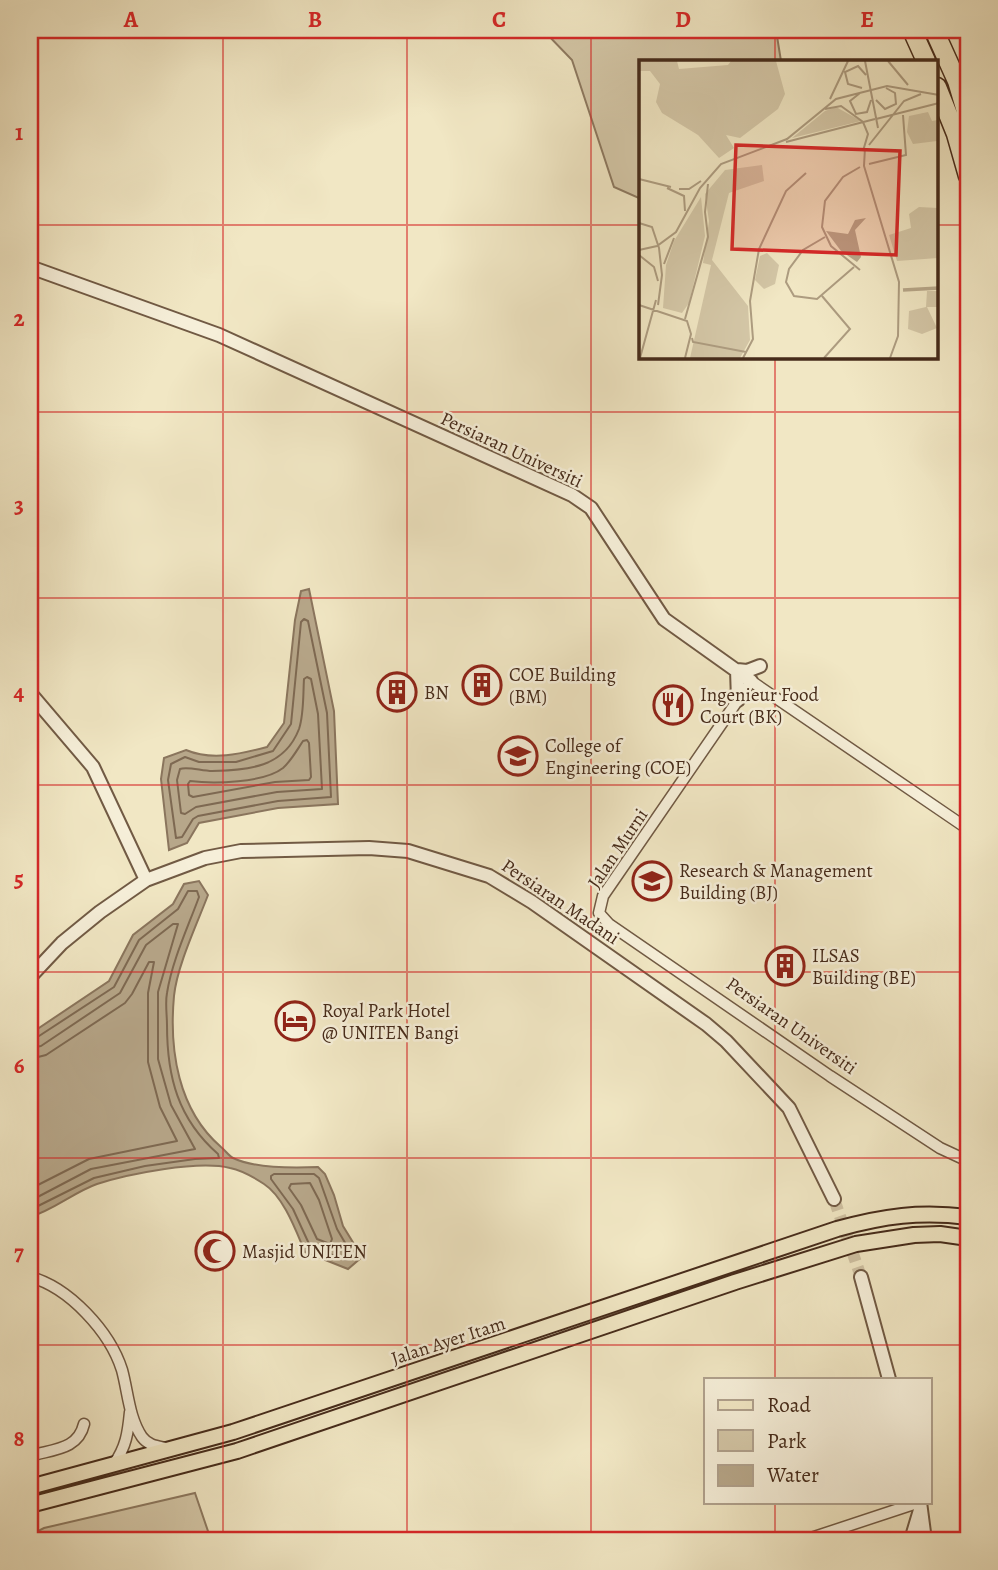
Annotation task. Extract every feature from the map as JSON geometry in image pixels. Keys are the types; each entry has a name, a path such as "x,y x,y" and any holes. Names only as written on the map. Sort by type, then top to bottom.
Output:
{"highway":[{"path":"912,30 926,60"},
{"path":"934,30 957,81 968,118"},
{"path":"939,92 956,134 968,176"}],"main road":[{"name":"Jalan Ayer Itam","path":"30,1487 233,1432 837,1229 875,1219 916,1213 968,1217"},
{"name":"Jalan Ayer Itam","path":"30,1505 237,1451 734,1282 856,1244 914,1235 968,1237"}],"street":[{"name":"Persiaran Universiti","path":"34,271 219,335 572,495 591,508 664,619 968,829"},
{"path":"738,700 737,670 747,671 760,667"},
{"name":"Jalan Murni","path":"599,913 603,896 751,681"},
{"path":"30,693 93,767 146,880"},
{"name":"Persiaran Madani","path":"30,977 70,936 146,880 205,858 241,851 349,848 408,850 489,876 532,902 706,1024 726,1041 789,1108 834,1199"},
{"name":"Persiaran Universiti","path":"599,913 609,924 813,1064 940,1149 968,1161"},
{"path":"861,1277 889,1378"},
{"path":"30,1278 63,1293 95,1321 119,1363 130,1409 142,1437 151,1445 166,1448"},
{"path":"114,1464 123,1452 128,1437 130,1409"},
{"path":"30,1456 75,1443 84,1424"},
{"path":"805,1540 920,1504"},
{"path":"911,1540 920,1504"},
{"path":"920,1504 925,1540"}],"green space":[{"path":"543,30 776,30 781,60 639,60 639,198 614,187 572,60"},
{"path":"195,1493 211,1540 30,1540 30,1535 44,1528"}],"water":[{"path":"309,589 334,711 338,804 278,808 199,823 187,843 169,850 161,779 164,758 186,750 216,756 267,747 284,723 295,620 301,591"},
{"path":"199,881 208,895 183,959 174,996 175,1058 186,1097 206,1132 233,1158 263,1166 318,1167 325,1174 343,1226 362,1257 348,1269 305,1252 278,1197 264,1184 230,1168 182,1167 126,1176 89,1187 30,1217 30,1034 109,981 133,935 173,904 184,884"}],"tunnel":[{"path":"834,1199 861,1277"}],"place":[{"name":"COE Building (BM)","path":"482,685"},
{"name":"BN","path":"397,692"},
{"name":"Ingenieur Food Court (BK)","path":"673,705"},
{"name":"College of Engineering (COE)","path":"518,756"},
{"name":"Research & Management Building (BJ)","path":"652,881"},
{"name":"ILSAS Building (BE)","path":"785,966"},
{"name":"Royal Park Hotel @ UNITEN Bangi","path":"295,1021"},
{"name":"Masjid UNITEN","path":"215,1251"}]}
